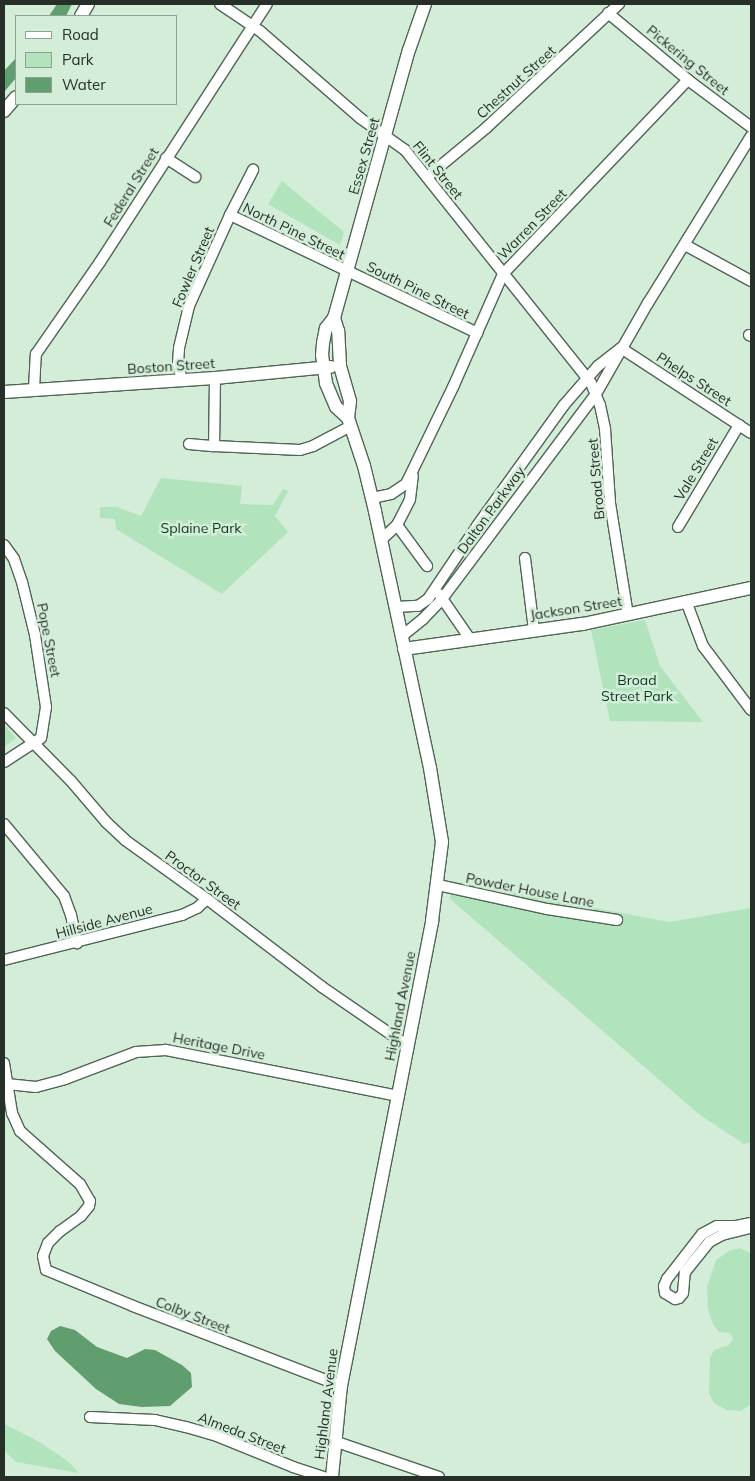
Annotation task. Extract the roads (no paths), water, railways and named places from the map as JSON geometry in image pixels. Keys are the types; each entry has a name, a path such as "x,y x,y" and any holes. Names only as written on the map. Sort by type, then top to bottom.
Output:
{"main road":[{"path":"82,15 88,4"},
{"name":"Essex Street","path":"349,422 336,406 326,383 323,368 323,343 326,328 334,318 409,50 425,4"},
{"path":"4,111 15,98"},
{"name":"Essex Street","path":"334,318 338,331 340,365 350,401 349,422 372,498 381,540"},
{"name":"Boston Street","path":"4,392 182,381 340,365"},
{"name":"Highland Avenue","path":"332,1477 340,1386 408,1046 438,885 442,842 440,822 381,540"},
{"name":"Jackson Street","path":"403,642 470,639 534,630 628,615 751,588"}],"street":[{"name":"Flint Street","path":"220,4 252,26 360,118 405,150 586,378 596,394"},
{"name":"Federal Street","path":"34,389 36,354 100,262 267,4"},
{"name":"Chestnut Street","path":"427,177 505,111 618,4"},
{"name":"Pickering Street","path":"608,13 688,80 751,127"},
{"name":"Warren Street","path":"372,498 397,491 406,484 503,274 688,80"},
{"path":"596,394 612,368 621,348 750,142"},
{"path":"166,158 195,176"},
{"name":"Fowler Street","path":"182,381 178,363 179,348 190,306 230,215 253,170"},
{"name":"North Pine Street","path":"230,215 347,271"},
{"path":"685,245 751,281"},
{"name":"South Pine Street","path":"347,271 477,333"},
{"path":"586,378 621,348"},
{"name":"Phelps Street","path":"621,348 751,433"},
{"path":"214,446 215,378"},
{"name":"Dalton Parkway","path":"396,607 422,604 436,589 477,526 586,378"},
{"name":"Dalton Parkway","path":"403,642 442,599 596,394"},
{"name":"Broad Street","path":"596,394 605,430 610,504 628,615"},
{"path":"189,444 300,450 314,446 349,422"},
{"name":"Vale Street","path":"678,527 739,425"},
{"name":"Warren Street","path":"381,540 397,526 410,499 414,470"},
{"path":"397,526 427,566"},
{"name":"Pope Street","path":"4,545 14,559 22,582 44,686 44,720 41,738 34,742"},
{"path":"525,558 534,630"},
{"path":"436,589 470,639"},
{"path":"686,601 703,646 751,710"},
{"name":"Proctor Street","path":"4,713 34,742 125,840 207,899 322,987 408,1046"},
{"path":"4,762 34,742"},
{"path":"4,824 64,896 71,915 77,943"},
{"name":"Powder House Lane","path":"438,885 548,909 617,920"},
{"name":"Hillside Avenue","path":"4,960 182,915 197,908 207,899"},
{"name":"Heritage Drive","path":"7,1084 36,1087 65,1079 136,1052 166,1050 398,1096"},
{"path":"4,1062 7,1084"},
{"name":"Colby Street","path":"7,1084 12,1113 20,1131 80,1184 90,1201 85,1212 48,1243 42,1261 46,1270 52,1274 340,1386"},
{"path":"751,1223 736,1226 717,1226 702,1234 667,1279 664,1286 665,1293 670,1298 679,1298 683,1293 685,1272 709,1242 722,1234 751,1228"},
{"name":"Almeda Street","path":"90,1417 156,1420 186,1427 217,1436 293,1468 324,1477"},
{"path":"334,1441 426,1475 439,1477"}],"water":[{"path":"57,4 72,4 66,15 50,15"},
{"path":"15,59 15,79 4,92 4,71"},
{"path":"60,1326 75,1330 97,1347 127,1358 145,1349 155,1350 182,1365 191,1373 192,1387 170,1406 142,1407 119,1404 96,1389 55,1351 47,1339 51,1331"}],"park label":[{"name":"Splaine Park","path":"201,528"},
{"name":"Broad Street Park","path":"637,688"}]}
